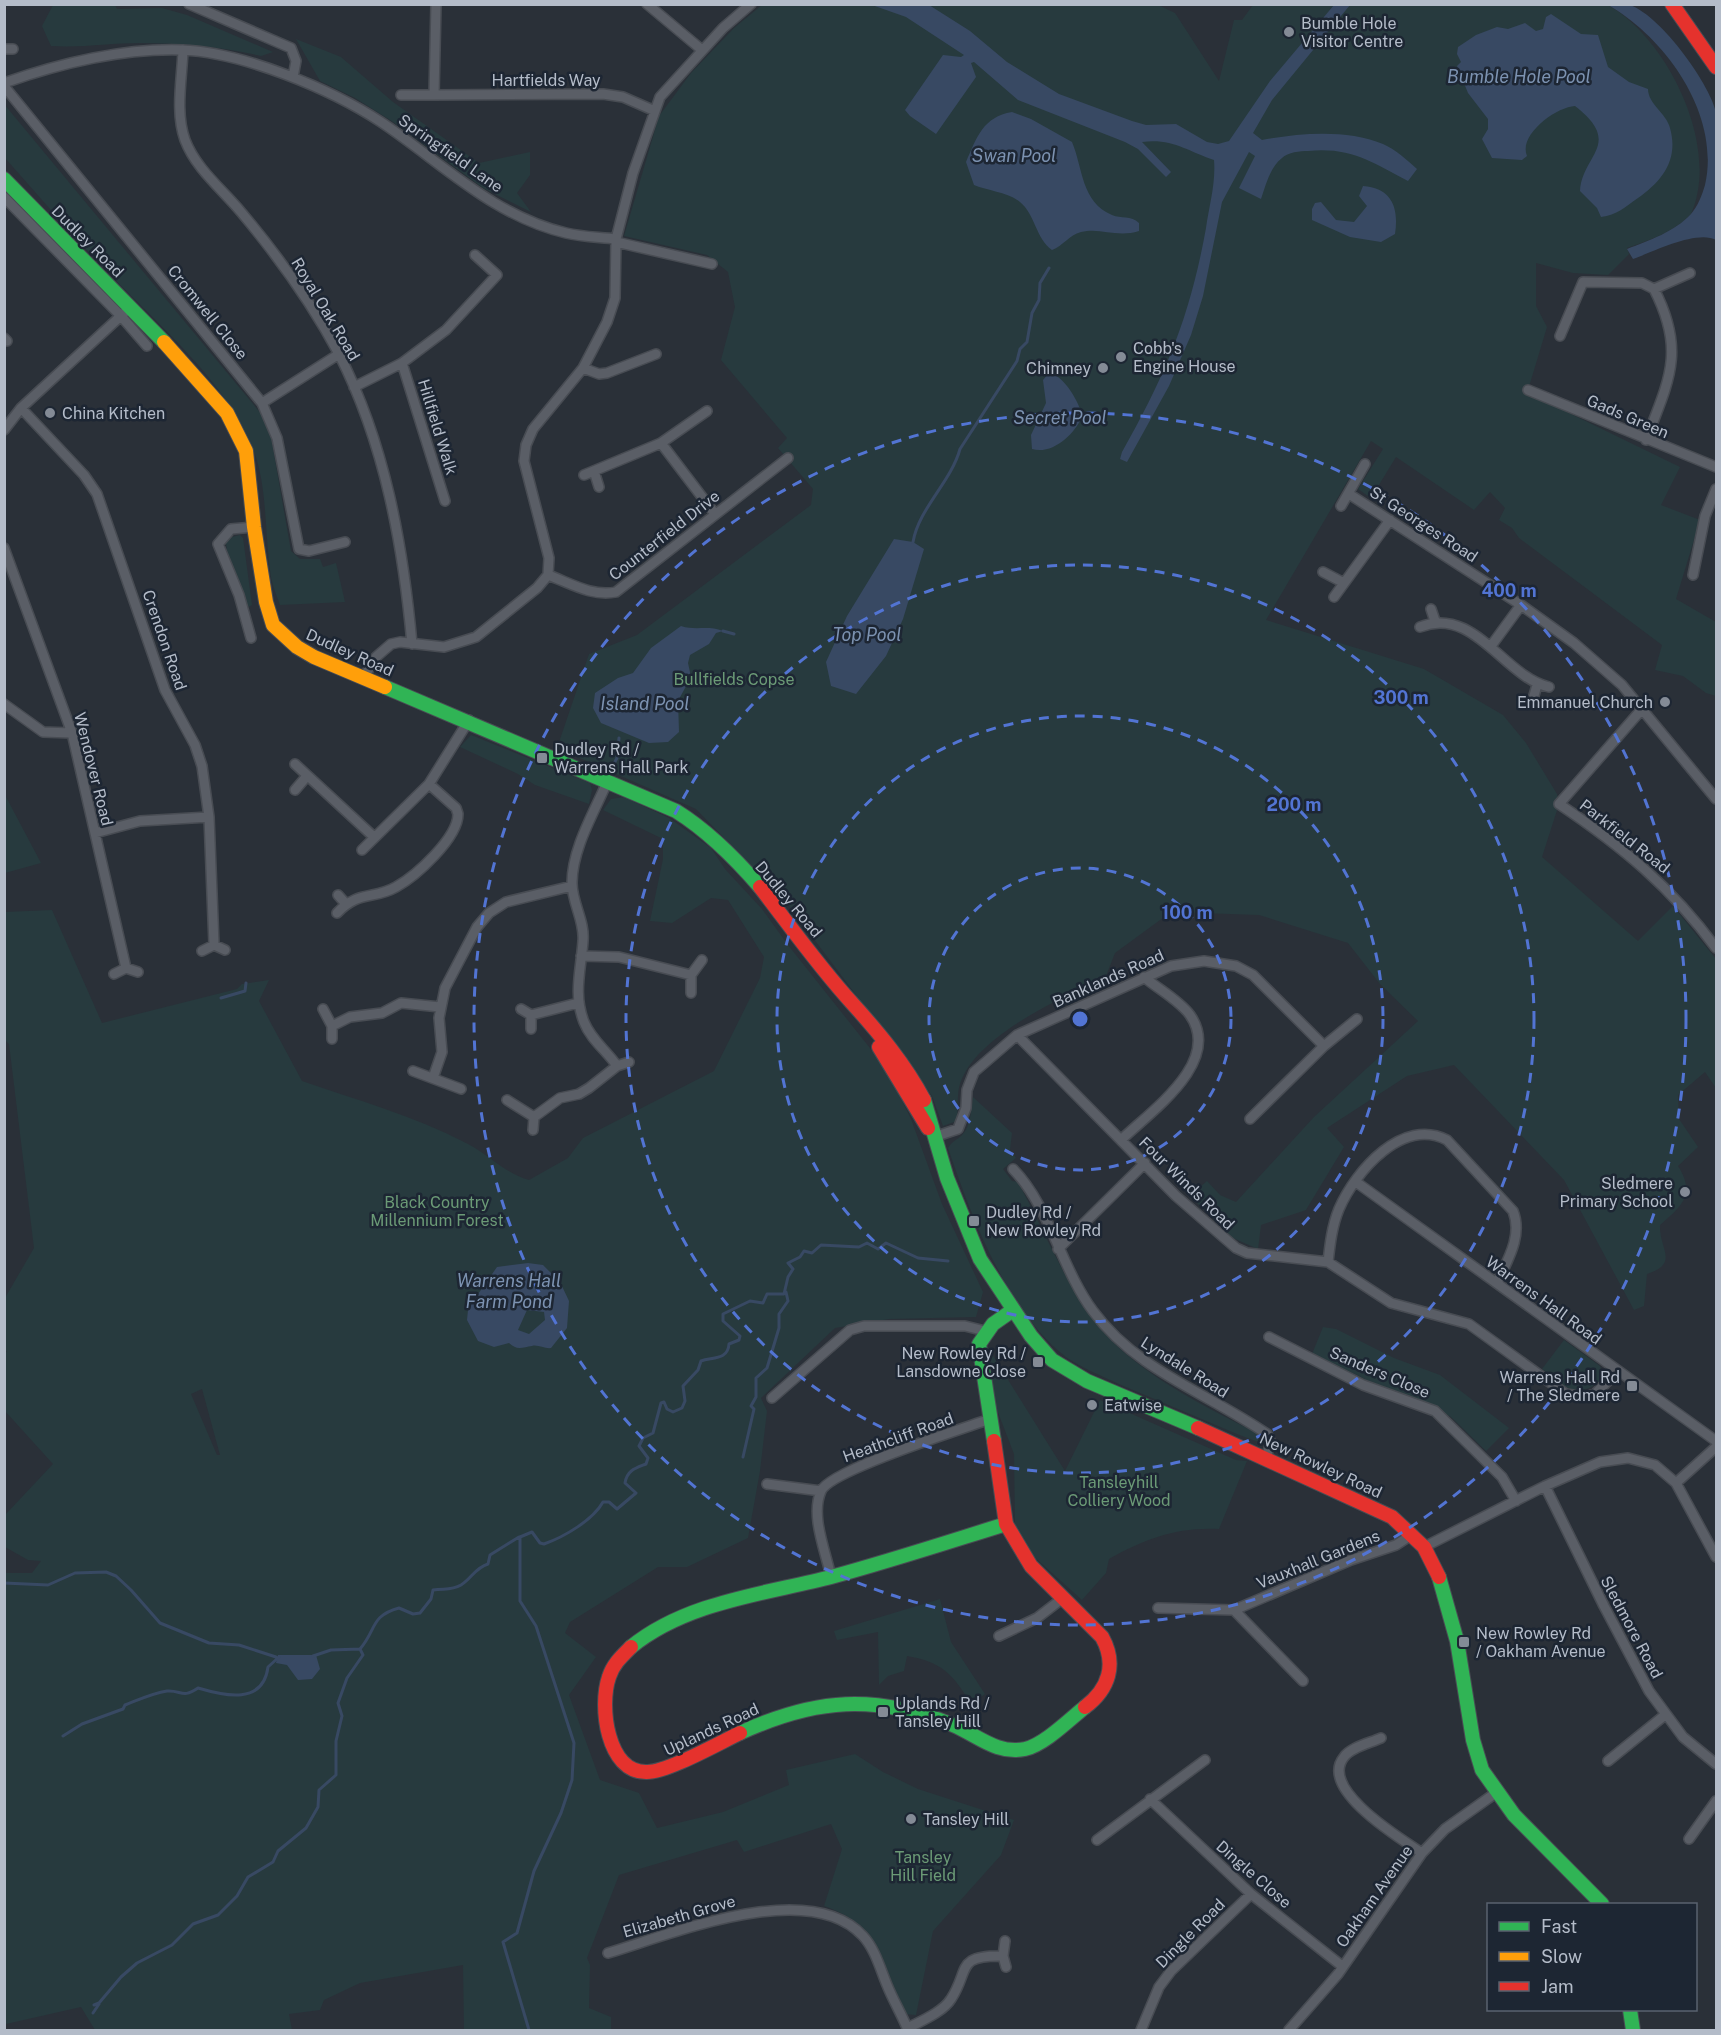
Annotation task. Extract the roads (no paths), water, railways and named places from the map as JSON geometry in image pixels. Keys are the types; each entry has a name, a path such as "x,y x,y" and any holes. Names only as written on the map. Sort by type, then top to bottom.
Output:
{"main road":[{"path":"1672,4 1716,67"},
{"name":"Dudley Road","path":"4,179 126,312 206,386 237,430 249,468 254,527 273,625 297,648 608,780 676,811 704,830 758,885 852,1003 934,1137"},
{"name":"New Rowley Road","path":"934,1137 967,1231 980,1259 1013,1310 1052,1360 1072,1373 1266,1457 1392,1517 1413,1534 1424,1547 1442,1582 1477,1754 1487,1780 1514,1815 1600,1903"},
{"path":"985,1331 996,1320 1013,1310"},
{"name":"Uplands Road","path":"985,1331 979,1344 979,1354 1006,1524 1031,1566 1102,1636 1110,1652 1108,1679 1096,1699 1037,1744 1025,1749 999,1749 956,1726 913,1710 883,1704 854,1704 793,1711 656,1772 641,1774 621,1763 616,1755 607,1719 606,1691 611,1671 624,1653 658,1631 698,1612 831,1577 1006,1524"},
{"path":"1630,2011 1633,2031"}],"street":[{"path":"189,4 207,8 291,48 296,61 293,76"},
{"path":"434,95 435,4"},
{"path":"647,4 702,50"},
{"path":"364,677 370,664 382,650 400,642 444,647 476,637 537,588 548,575 549,558 527,480 524,454 533,429 583,368 608,322 615,298 616,240 633,173 655,111 669,86 702,50 751,4"},
{"name":"Springfield Lane","path":"4,84 84,60 113,54 183,50 237,61 293,76 380,121 451,175 502,207 567,234 616,240 712,264"},
{"name":"Royal Oak Road","path":"183,50 179,107 185,140 200,167 240,211 292,278 339,354 354,387 376,448 395,516 407,587 412,644"},
{"name":"Cromwell Close","path":"4,84 262,403 277,438 299,549 309,551 345,542"},
{"name":"Hartfields Way","path":"401,94 603,94 623,97 655,111"},
{"path":"4,197 126,312 147,346"},
{"name":"Hillfield Walk","path":"354,387 402,363 446,330 497,274 475,255"},
{"path":"1654,288 1690,273"},
{"path":"1560,336 1583,282 1642,283 1654,288 1666,314 1672,356 1667,392 1646,440"},
{"path":"4,430 21,408 126,312"},
{"path":"262,403 339,354"},
{"path":"583,368 599,374 607,373 656,354"},
{"name":"Hillfield Walk","path":"402,363 445,501"},
{"name":"Gads Green","path":"1528,390 1716,467"},
{"name":"Crendon Road","path":"21,408 84,475 97,494 165,690 195,746 202,766 209,818 214,945"},
{"path":"584,475 661,443 707,411"},
{"path":"661,443 715,514"},
{"name":"Counterfield Drive","path":"548,575 593,592 605,594 616,592 788,458"},
{"path":"1341,506 1365,464"},
{"path":"594,471 599,487"},
{"path":"1693,575 1705,516 1716,489"},
{"name":"St Georges Road","path":"1349,494 1521,605 1574,643 1622,685 1712,785 1716,799"},
{"path":"1334,597 1390,520"},
{"path":"251,638 239,595 218,544 231,529 254,527"},
{"name":"Wendover Road","path":"4,548 72,733 126,968"},
{"path":"1323,572 1344,583"},
{"path":"1491,646 1521,605"},
{"path":"1431,609 1435,621"},
{"path":"1420,627 1435,621 1446,622 1491,646 1538,685 1549,687"},
{"path":"1533,699 1538,685"},
{"path":"4,704 44,732 72,733"},
{"name":"Parkfield Road","path":"1642,709 1559,804 1596,829 1658,878 1694,917 1716,948"},
{"path":"362,850 429,784 469,720"},
{"path":"295,764 374,837"},
{"path":"295,790 307,776"},
{"path":"608,780 581,844 572,873 572,886 583,936 577,978 578,1004 590,1034 616,1066"},
{"path":"337,914 346,904 362,896 397,887 432,858 448,840 458,814 456,808 429,784"},
{"path":"95,833 140,821 209,818"},
{"path":"434,1078 442,1052 440,1007 455,965 477,927 489,913 521,896 572,886"},
{"path":"338,895 346,904"},
{"path":"202,951 214,945 225,950"},
{"path":"580,956 618,957 691,975"},
{"path":"691,993 691,975 702,960"},
{"name":"Banklands Road","path":"934,1137 958,1130 966,1108 967,1090 974,1072 1017,1035 1144,977 1188,962 1204,961 1236,966 1253,975 1324,1046"},
{"path":"114,974 126,968 138,972"},
{"path":"1121,1140 1182,1081 1196,1061 1199,1048 1195,1022 1188,1012 1144,977"},
{"path":"332,1026 350,1017 382,1013 401,1003 440,1007"},
{"path":"521,1009 531,1015 578,1004"},
{"path":"323,1009 332,1026 332,1040"},
{"path":"531,1015 531,1029"},
{"path":"1250,1119 1324,1046 1357,1019"},
{"name":"Four Winds Road","path":"1017,1035 1144,1163 1225,1241 1236,1248 1247,1253 1328,1263 1392,1303 1469,1324 1566,1394 1586,1398 1595,1394 1617,1372"},
{"path":"533,1130 534,1117 560,1098 579,1094 616,1066 629,1062"},
{"path":"413,1071 461,1089"},
{"path":"507,1100 534,1117"},
{"path":"1328,1263 1335,1221 1356,1182 1375,1158 1410,1135 1433,1133 1447,1140 1513,1211 1518,1223 1516,1237 1497,1283"},
{"path":"1058,1249 1144,1163"},
{"name":"Lyndale Road","path":"1013,1169 1023,1179 1089,1304 1121,1343 1159,1371 1267,1434 1271,1443 1266,1457"},
{"name":"Warrens Hall Road","path":"1356,1182 1617,1372 1716,1441"},
{"path":"772,1398 849,1330 864,1326 954,1326 985,1331"},
{"name":"Sanders Close","path":"1269,1337 1363,1384 1435,1411 1502,1477 1516,1501"},
{"name":"Heathcliff Road","path":"821,1491 838,1475 990,1419"},
{"path":"1677,1483 1716,1447"},
{"path":"1424,1547 1545,1486 1600,1462 1618,1458 1655,1465 1677,1483 1716,1557"},
{"path":"767,1484 821,1491 819,1522 831,1577"},
{"name":"Sledmore Road","path":"1545,1486 1649,1691 1683,1737 1716,1764"},
{"name":"Vauxhall Gardens","path":"1158,1608 1234,1610 1351,1560 1396,1545 1413,1534"},
{"path":"999,1636 1037,1618 1063,1598"},
{"path":"1234,1610 1303,1681"},
{"path":"1608,1761 1665,1715"},
{"path":"1381,1738 1348,1752 1342,1758 1339,1772 1342,1782 1367,1814 1422,1853"},
{"path":"1097,1839 1205,1760"},
{"name":"Oakham Avenue","path":"1289,2031 1342,1966 1422,1853 1445,1829 1497,1792"},
{"name":"Dingle Close","path":"1150,1799 1251,1894 1342,1966"},
{"path":"1689,1839 1716,1801"},
{"name":"Dingle Road","path":"1141,2031 1159,1987 1171,1971 1251,1894"},
{"name":"Elizabeth Grove","path":"608,1953 753,1911 798,1911 831,1916 853,1927 871,1946 908,2030"},
{"path":"1005,1941 1003,1956 1006,1967"},
{"path":"908,2030 948,2003 967,1965 982,1957 1003,1956"}],"water":[{"path":"1627,4 1653,20 1681,50 1711,99 1716,112 1716,240 1698,238 1687,240 1633,259 1627,249 1669,231 1691,214 1700,200 1705,185 1708,159 1705,132 1697,106 1684,81 1650,37 1608,5"},
{"path":"872,5 929,5 970,31 1007,62 1059,94 1146,125 1176,124 1207,142 1218,144 1229,141 1270,81 1334,5 1350,5 1272,100 1253,133 1262,140 1323,134 1369,139 1392,149 1417,169 1408,181 1361,157 1337,151 1294,152 1285,156 1274,166 1261,199 1239,188 1255,156 1249,152 1222,202 1203,296 1191,335 1169,386 1127,462 1120,459 1122,452 1164,370 1192,290 1212,194 1214,160 1171,144 1142,142 1171,172 1166,177 1138,149 1125,142 1018,100 974,62 971,63 976,77 936,134 905,110 943,55 961,57 964,55 906,17"},
{"name":"Bumble Hole Pool","path":"1551,14 1581,34 1598,35 1608,67 1629,82 1648,89 1651,99 1670,128 1672,150 1670,160 1661,177 1638,198 1621,210 1607,216 1601,217 1597,208 1580,191 1582,179 1599,140 1597,130 1589,119 1575,106 1558,111 1533,131 1528,139 1527,156 1522,160 1492,158 1482,139 1488,129 1488,119 1468,93 1457,66 1461,62 1457,54 1458,47 1476,35 1497,27 1508,29 1525,23 1536,31 1543,29 1546,17"},
{"name":"Swan Pool","path":"1012,112 1031,119 1072,142 1084,183 1094,202 1112,215 1136,221 1139,223 1139,231 1131,233 1081,232 1052,250 1042,240 1029,213 1020,202 1010,196 974,185 966,162 978,137 994,118"},
{"path":"1363,186 1381,191 1391,201 1396,216 1395,234 1381,242 1350,237 1312,220 1312,209 1315,203 1321,202 1336,220 1354,222 1367,206 1359,196"},
{"name":"Secret Pool","path":"1049,373 1060,378 1070,390 1082,417 1074,430 1062,442 1047,449 1032,449 1031,435 1046,403 1043,380"},
{"name":"Top Pool","path":"894,539 913,542 924,549 903,619 886,656 856,694 831,686 826,662 847,616"},
{"name":"Island Pool","path":"681,626 723,631 716,633 709,644 690,655 688,663 691,677 678,701 679,732 668,742 649,743 601,723 593,708 595,693 618,678 633,673 651,648"},
{"name":"Warrens Hall Farm Pond","path":"528,1263 543,1265 560,1282 569,1301 567,1328 551,1348 534,1346 517,1348 509,1343 494,1347 478,1341 467,1320 469,1300 476,1297 497,1267","holes":["527,1310 544,1312 545,1320 529,1334 518,1330"]},
{"path":"278,1655 316,1655 320,1669 312,1679 298,1680 287,1665 276,1663"}],"waterway":[{"path":"913,542 916,530 928,506 950,473 960,449 1017,361 1020,349 1027,342 1032,313 1039,300 1040,283 1049,268"},
{"path":"723,631 734,634"},
{"path":"610,771 617,758 619,738"},
{"path":"221,998 245,991 246,983"},
{"path":"529,2030 503,1942 517,1933 534,1871 561,1813 572,1780 574,1743 536,1626 520,1601 520,1537 532,1532 540,1543 544,1544 577,1527 603,1502 609,1502 617,1509 636,1493 625,1483 626,1479 632,1470 646,1464 648,1458 639,1446 643,1438 653,1433 661,1403 664,1402 667,1409 673,1412 682,1408 685,1401 683,1386 698,1370 701,1361 723,1355 729,1344 739,1340 740,1336 723,1321 723,1314 750,1301 763,1303 767,1294 784,1294 788,1277 793,1269 788,1263 800,1257 804,1251 812,1253 821,1245 859,1247 867,1243 878,1249 886,1243 918,1258 948,1261"},
{"path":"743,1457 754,1409 751,1406 756,1397 756,1378 767,1368 779,1328 779,1314 788,1301 786,1292"},
{"path":"94,2005 99,2003 121,1977 137,1963 172,1945 193,1924 218,1915 237,1896 248,1877 273,1862 278,1851 306,1828 318,1807 319,1790 336,1775 336,1741 342,1716 338,1703 347,1678 363,1655 360,1649 378,1619 399,1608 413,1614 420,1613 431,1599 433,1590 451,1589 461,1585 488,1564 490,1555 519,1537"},
{"path":"4,1583 48,1585 75,1573 106,1572 116,1576 131,1590 160,1623 209,1643 239,1645 276,1657"},
{"path":"313,1656 331,1650 360,1649"},
{"path":"63,1736 82,1724 162,1692 172,1691 185,1694 198,1688 231,1695 251,1692 259,1687 265,1679 268,1667 279,1657"},
{"path":"93,2013 99,2004"}],"place":[{"name":"Bumble Hole Visitor Centre","path":"1289,32"},
{"name":"Cobb's Engine House","path":"1121,357"},
{"name":"Chimney","path":"1103,368"},
{"name":"China Kitchen","path":"50,413"},
{"name":"Emmanuel Church","path":"1665,702"},
{"name":"Dudley Rd / Warrens Hall Park","path":"542,758"},
{"name":"Sledmere Primary School","path":"1685,1192"},
{"name":"Dudley Rd / New Rowley Rd","path":"974,1221"},
{"name":"New Rowley Rd / Lansdowne Close","path":"1038,1362"},
{"name":"Warrens Hall Rd / The Sledmere","path":"1632,1386"},
{"name":"Eatwise","path":"1092,1405"},
{"name":"New Rowley Rd / Oakham Avenue","path":"1464,1642"},
{"name":"Uplands Rd / Tansley Hill","path":"883,1712"},
{"name":"Tansley Hill","path":"911,1819"}],"park label":[{"name":"Bullfields Copse","path":"734,679"},
{"name":"Black Country Millennium Forest","path":"437,1211"},
{"name":"Tansleyhill Colliery Wood","path":"1119,1491"},
{"name":"Tansley Hill Field","path":"923,1866"}]}
